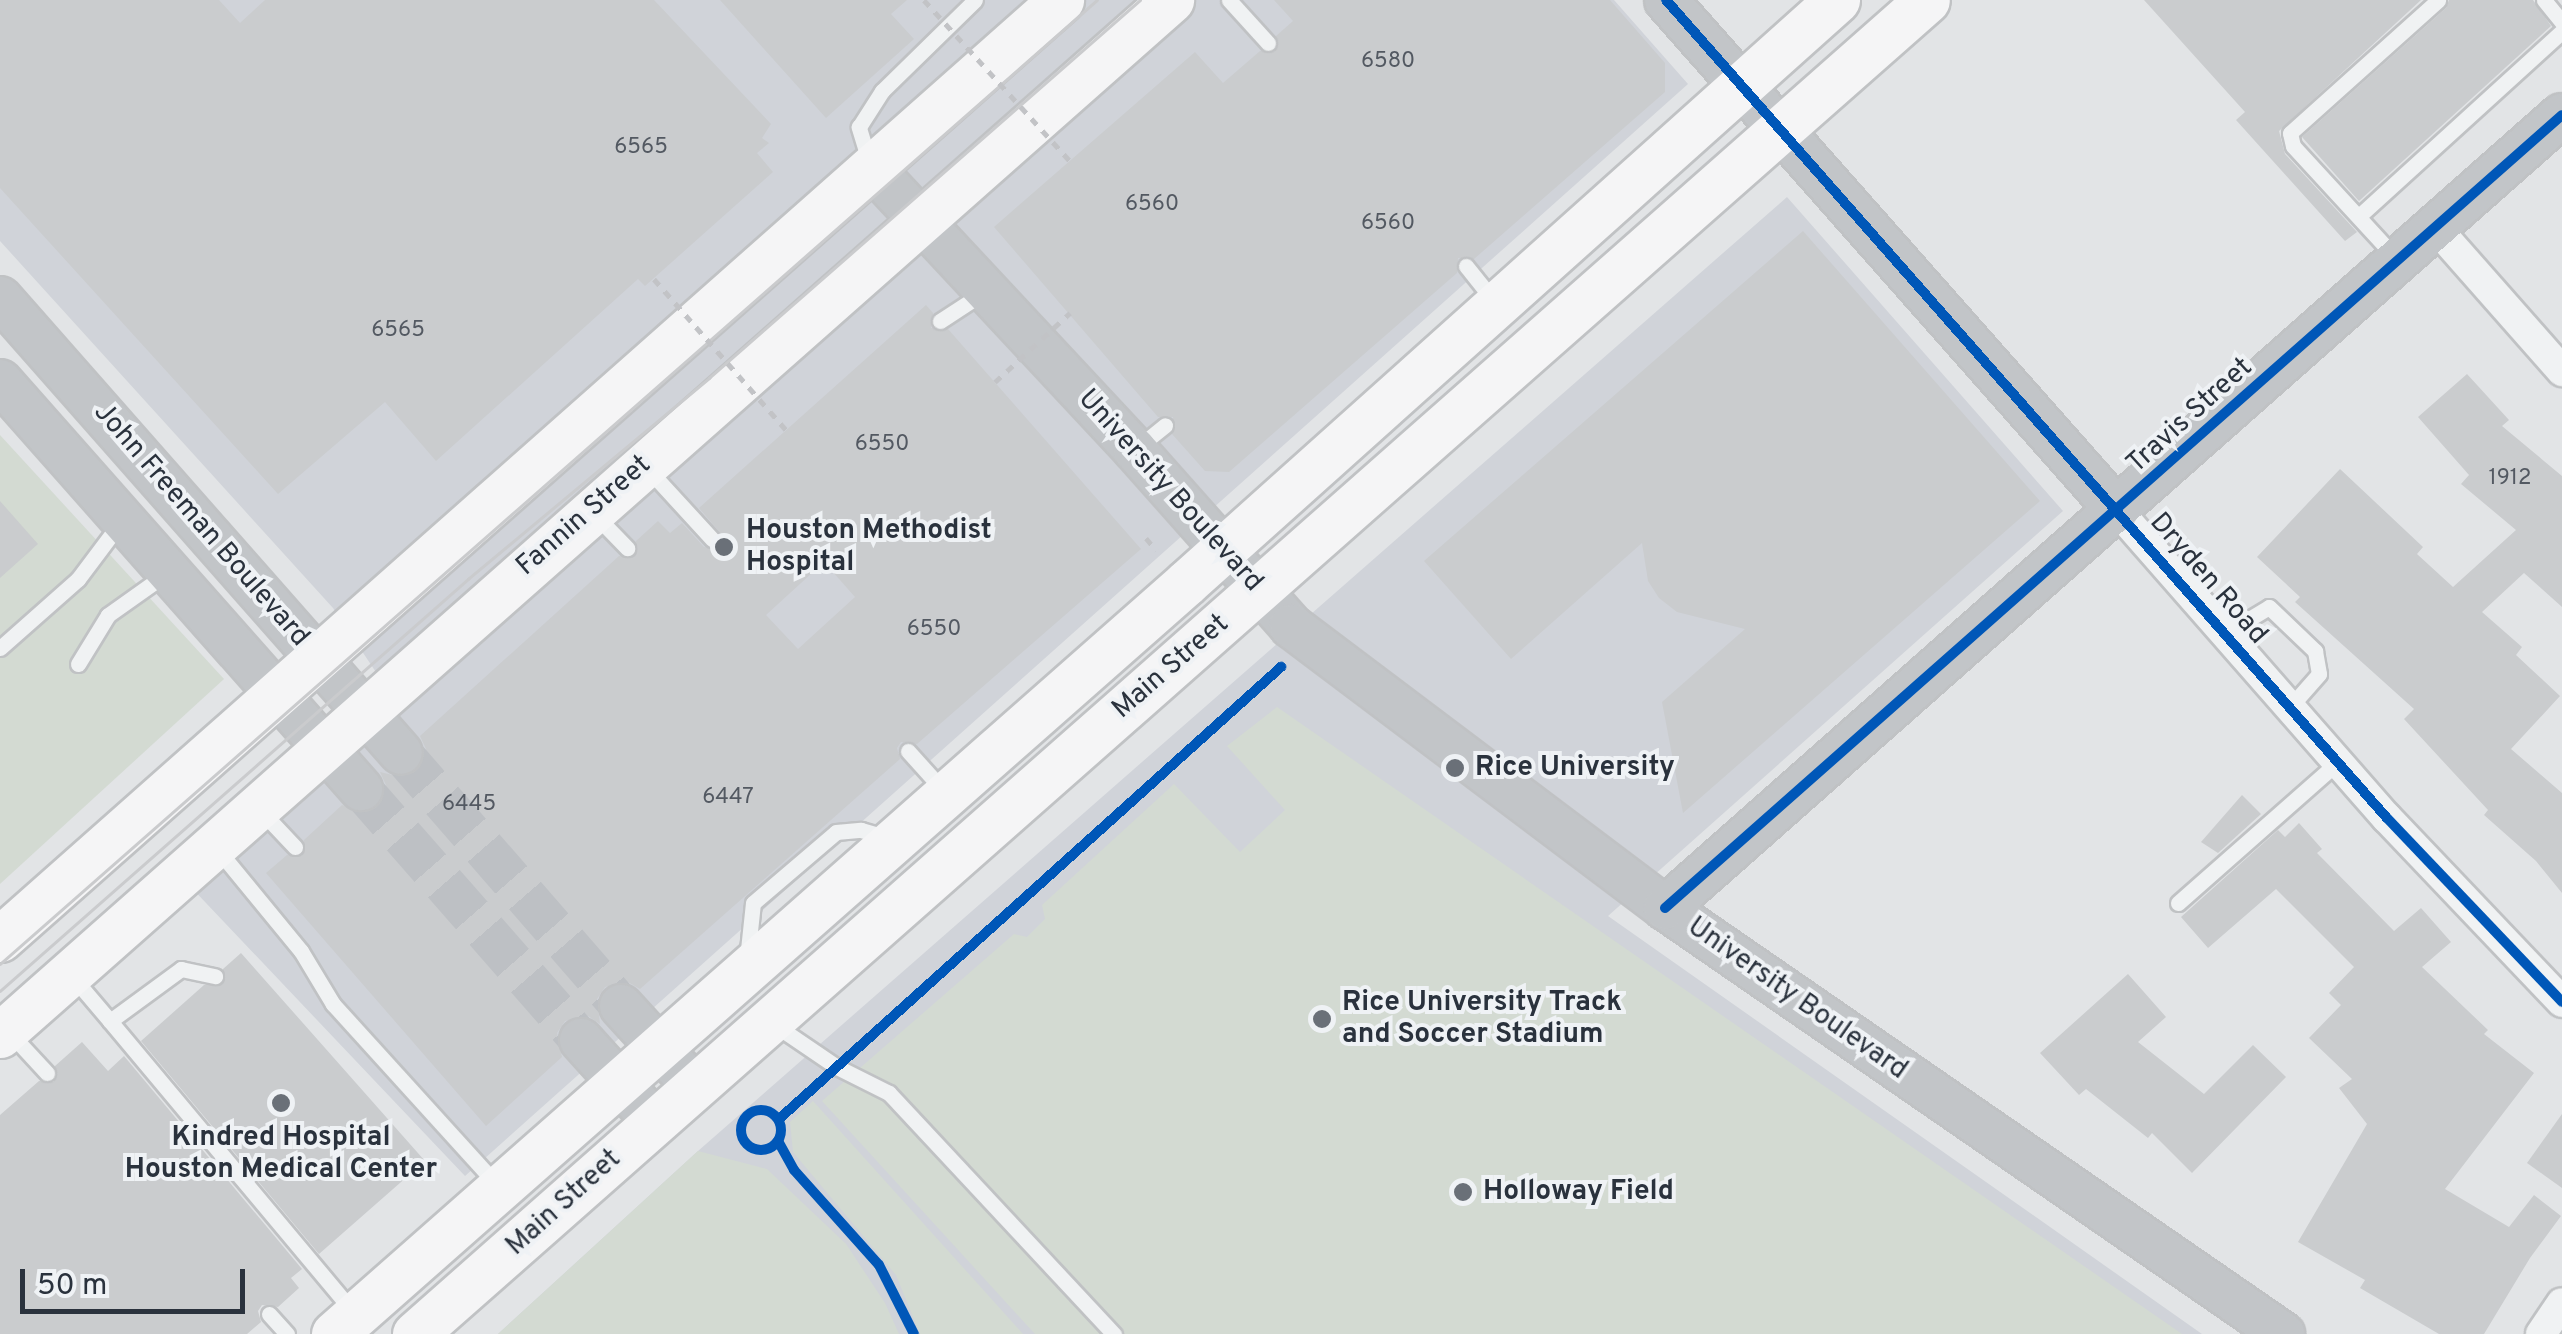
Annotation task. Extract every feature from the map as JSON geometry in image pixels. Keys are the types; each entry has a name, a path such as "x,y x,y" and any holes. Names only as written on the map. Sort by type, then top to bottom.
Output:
{"main road":[{"path":"0,939 1061,0"},
{"name":"Fannin Street","path":"3,1032 1171,0"},
{"name":"Main Street","path":"344,1325 1224,549 1837,0"},
{"name":"Main Street","path":"415,1334 1927,0"}],"street":[{"name":"Dryden Road","path":"1666,0 2338,762 2562,1002"},
{"name":"Travis Street","path":"1665,908 2562,115"},
{"name":"University Boulevard","path":"872,168 988,289 1150,438 1224,549 1292,626 1665,908 2282,1334"},
{"path":"2436,228 2562,371"},
{"name":"John Freeman Boulevard","path":"0,298 401,753"},
{"name":"John Freeman Boulevard","path":"0,382 361,789"},
{"path":"122,519 163,482"},
{"path":"620,1006 695,1087"},
{"path":"581,1040 655,1122"},
{"path":"2541,1334 2562,1303"}],"lane":[{"path":"872,168 859,127 882,91 975,0"},
{"path":"1229,0 1268,43"},
{"path":"2399,261 2294,146 2290,133 2438,0"},
{"path":"2544,0 2562,22"},
{"path":"2360,216 2562,31"},
{"path":"1466,266 1497,304"},
{"path":"940,321 988,289"},
{"path":"643,464 712,540"},
{"path":"590,510 628,548"},
{"path":"0,648 78,579 122,519"},
{"path":"78,664 108,615 169,572"},
{"path":"2226,634 2269,607 2314,651 2319,674 2290,706"},
{"path":"908,751 946,794"},
{"path":"2178,903 2338,762"},
{"path":"256,806 295,848"},
{"path":"213,844 301,951 332,1004 500,1188"},
{"path":"110,1021 181,969 215,976"},
{"path":"69,972 344,1325"},
{"path":"774,1017 780,1029 837,1067 889,1093 1114,1334"},
{"path":"3,1032 47,1073"},
{"path":"270,1314 286,1334"}],"path":[{"path":"924,0 1070,160"},
{"path":"654,279 786,430"},
{"path":"995,382 1070,314"},
{"path":"1146,538 1156,550"}],"shaded area":[{"name":"Houston Methodist Hospital","path":"0,0 1614,0 1688,84 465,1176 188,884 400,708 333,608 0,241"},
{"name":"Rice University","path":"1787,197 2063,511 1608,916 2202,1334 498,1334 698,1151"},
{"path":"0,435 224,679 0,884"},
{"name":"Rice University Track and Soccer Stadium","path":"1277,707 2182,1334 1035,1334 822,1101 1014,934 1027,937 1045,919 1042,905 1174,784 1240,852 1285,810 1227,746"},
{"path":"813,1101 1023,1334 920,1334 896,1275 793,1152 790,1122"},
{"path":"698,1151 767,1169 846,1244 885,1303 899,1334 498,1334"}],"building":[{"path":"0,0 219,0 240,23 265,0 654,0 771,124 762,138 769,143 757,153 773,172 645,286 638,279 436,461 385,402 278,494 0,188"},
{"path":"720,0 907,0 891,14 914,39 826,118"},
{"path":"1274,0 1610,0 1665,63 1665,92 1474,259 1458,258 1457,273 1229,472 1205,471 1172,434 1173,417 1158,417 994,227 1195,52 1223,83 1260,51 1275,52 1276,36 1293,21"},
{"path":"2144,0 2421,0 2279,131 2285,154 2357,232 2345,241 2236,120 2245,112"},
{"path":"2449,0 2533,0 2551,26 2359,201 2302,137 2446,8"},
{"path":"1803,231 2040,501 1683,813 1662,702 1745,629 1677,612 1659,598 1648,581 1642,543 1511,659 1424,561"},
{"path":"926,305 933,313 931,328 948,329 1141,549 917,744 901,742 897,748 900,759 640,989 628,982 605,987 597,999 600,1024 588,1016 565,1021 557,1033 562,1057 486,1126 266,873 287,855 302,856 304,840 342,805 365,814 378,807 386,785 380,772 405,778 418,771 426,749 420,736 619,556 634,557 636,541 658,521 670,533 682,523 704,547 719,548 723,536 699,508","holes":["824,562 855,597 798,649 766,615"]},
{"path":"2467,374 2509,420 2502,426 2562,476 2562,607 2524,573 2482,612 2522,647 2516,655 2560,696 2511,749 2562,793 2562,893 2536,861 2484,815 2488,810 2404,719 2414,709 2295,602 2300,597 2257,557 2340,469 2423,547 2417,554 2453,587 2516,530 2461,484 2469,475 2418,417"},
{"path":"0,501 38,544 0,578"},
{"path":"2242,795 2261,814 2218,853 2201,842"},
{"path":"2299,823 2322,849 2317,853 2394,931 2421,908 2451,942 2422,967 2488,1030 2484,1034 2534,1073 2445,1189 2509,1227 2534,1195 2561,1216 2530,1258 2484,1334 2439,1334 2360,1288 2365,1280 2298,1242 2367,1124 2339,1088 2352,1079 2309,1038 2341,1005 2329,993 2354,967 2276,889 2208,948 2181,917 2278,830 2285,837"},
{"name":"Kindred Hospital Houston Medical Center","path":"241,953 425,1161 319,1254 141,1041 204,985 223,984 223,969"},
{"path":"2128,974 2166,1017 2138,1042 2204,1094 2253,1045 2286,1077 2192,1173 2152,1133 2148,1138 2086,1089 2079,1095 2040,1053"},
{"path":"82,1042 108,1071 124,1056 302,1269 291,1278 299,1288 278,1307 262,1305 258,1311 261,1322 247,1334 0,1334 0,1115 39,1081 54,1082 55,1066"},
{"path":"2562,1114 2562,1188 2527,1163"}],"tunnel":[{"path":"401,753 621,1006"},
{"path":"361,789 581,1040"}],"tram line":[{"path":"0,964 1097,0"},
{"path":"0,991 468,579 709,378 1140,0"}],"cycle path":[{"path":"1666,0 2387,818 2562,1002"},
{"path":"1665,908 2562,115"},
{"path":"779,1119 1281,667"},
{"path":"761,1110 775,1116 781,1130 775,1144 761,1150 747,1144 741,1130 747,1116 761,1110"},
{"path":"778,1141 794,1170 879,1265 914,1334"}],"place":[{"name":"Houston Methodist Hospital","path":"724,547"},
{"name":"Rice University","path":"1455,768"},
{"name":"Rice University Track and Soccer Stadium","path":"1322,1019"},
{"name":"Kindred Hospital Houston Medical Center","path":"281,1103"},
{"name":"Holloway Field","path":"1463,1192"}]}
